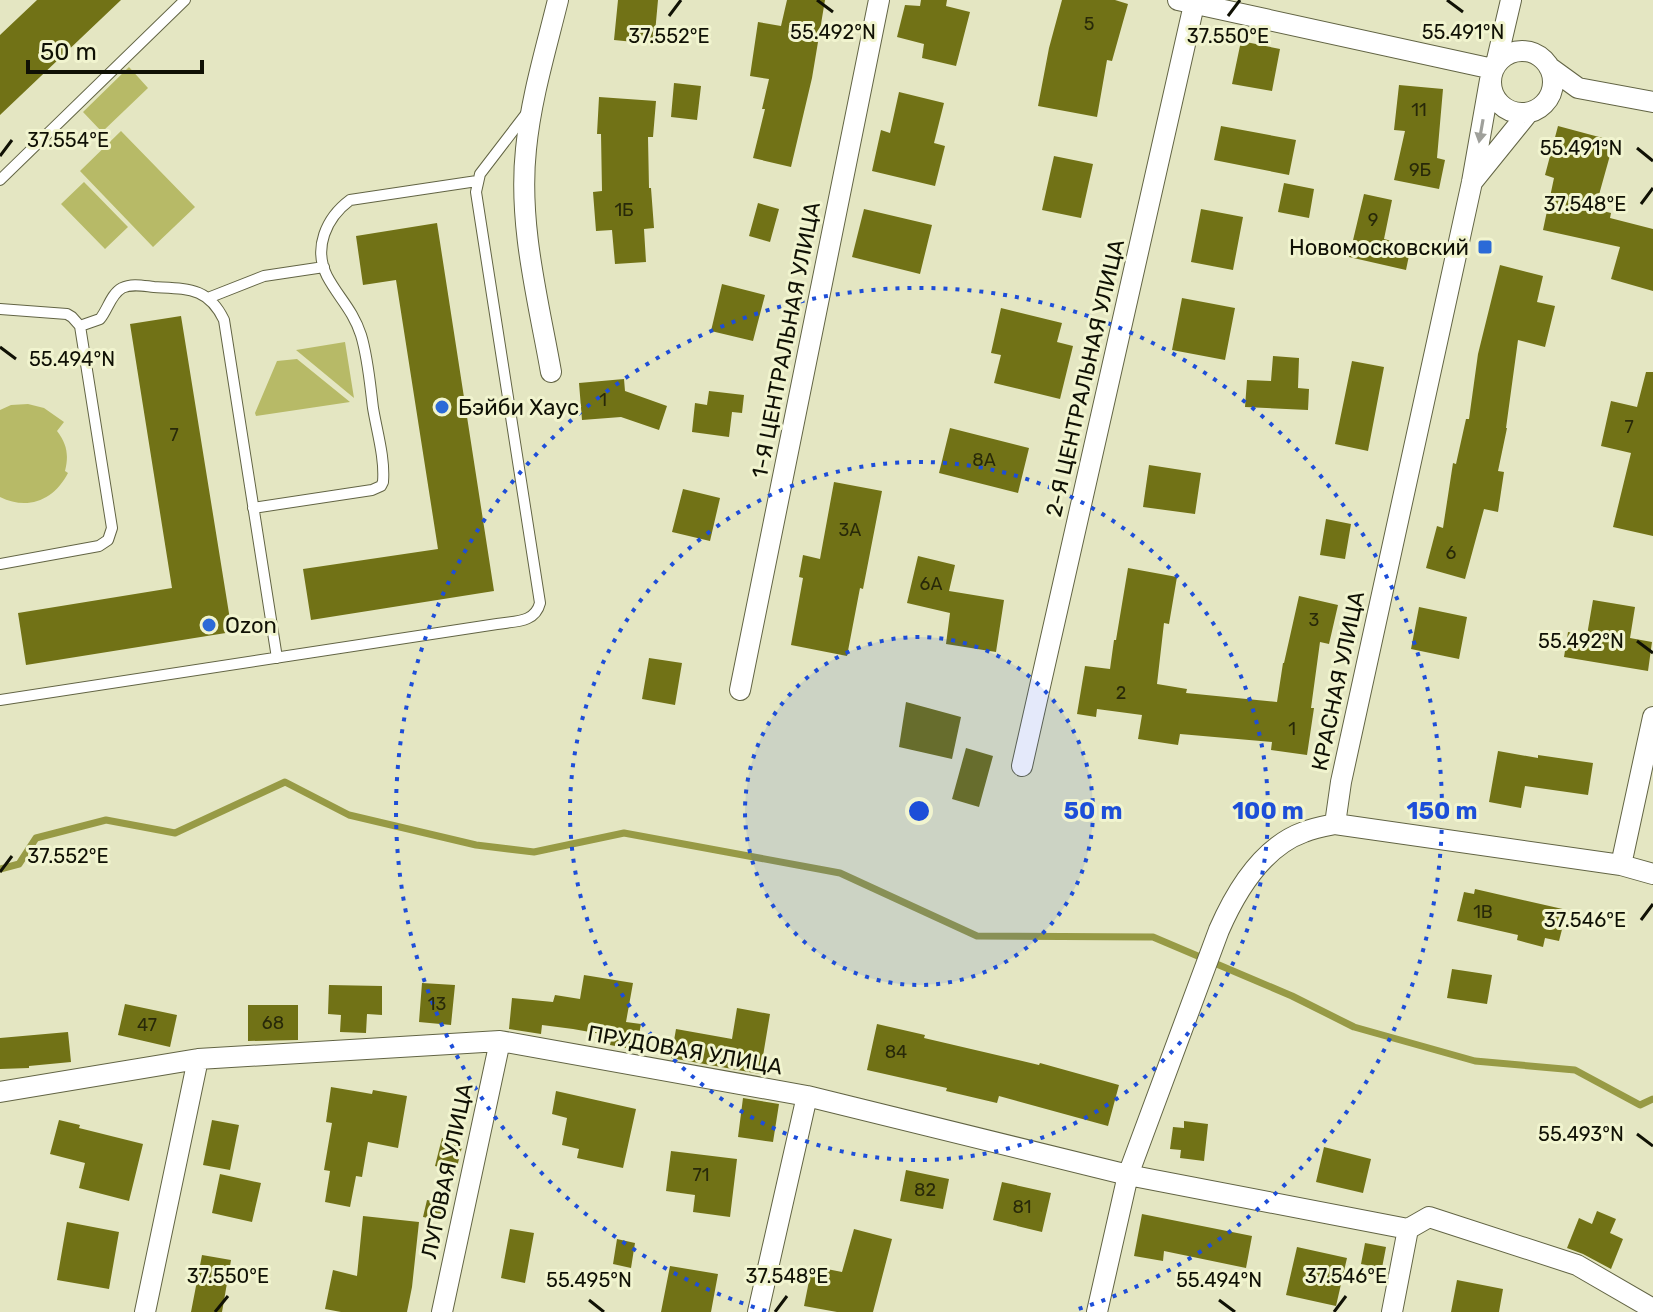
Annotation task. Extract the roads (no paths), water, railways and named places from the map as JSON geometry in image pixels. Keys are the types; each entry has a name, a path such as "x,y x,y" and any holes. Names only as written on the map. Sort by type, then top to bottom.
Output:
{"street":[{"path":"551,372 527,241 526,150 532,106 558,0"},
{"name":"1-Я ЦЕНТРАЛЬНАЯ УЛИЦА","path":"740,690 879,0"},
{"path":"1189,1 1493,71"},
{"name":"2-Я ЦЕНТРАЛЬНАЯ УЛИЦА","path":"1022,766 1189,1"},
{"name":"КРАСНАЯ УЛИЦА","path":"1335,824 1341,782 1509,7"},
{"name":"КРАСНАЯ УЛИЦА","path":"1509,7 1512,35 1520,51"},
{"path":"1549,67 1553,78 1552,89 1539,108 1528,113 1517,113 1497,102 1492,92 1493,71 1509,54 1520,51 1532,52 1542,58 1549,67 1578,88 1653,102"},
{"path":"1547,100 1578,88"},
{"name":"КРАСНАЯ УЛИЦА","path":"1472,182 1528,113"},
{"path":"1621,865 1653,717"},
{"path":"1097,1312 1128,1175 1219,930 1231,903 1254,869 1276,848 1302,832 1335,824 1621,865 1653,874"},
{"name":"ПРУДОВАЯ УЛИЦА","path":"0,1092 198,1059 500,1041 807,1096 1128,1175 1408,1229"},
{"name":"ЛУГОВАЯ УЛИЦА","path":"442,1312 500,1041"},
{"path":"145,1312 198,1059"},
{"path":"758,1312 807,1096"},
{"path":"1392,1312 1408,1229 1429,1217 1577,1265 1653,1309"}],"lane":[{"path":"0,180 185,0"},
{"path":"0,700 529,618 536,614 540,607 476,192 480,174 532,106"},
{"path":"253,508 372,490 383,482 362,337 353,314 324,267 322,246 331,218 350,200 477,181"},
{"path":"208,298 264,276 324,267"},
{"path":"80,326 100,319 114,294 130,285 191,289 208,298 219,310 224,320 277,658"},
{"path":"0,309 67,314 80,326 112,528 111,535 99,546 0,564"}],"waterway":[{"path":"0,869 19,864 36,838 106,820 175,833 285,782 349,815 476,845 534,852 624,833 840,873 977,936 1153,937 1292,996 1354,1027 1475,1061 1575,1070 1640,1105 1653,1099"}],"place":[{"name":"Новомосковский","path":"1485,247"},
{"name":"Бэйби Хаус","path":"442,407"},
{"name":"Ozon","path":"209,625"}]}
